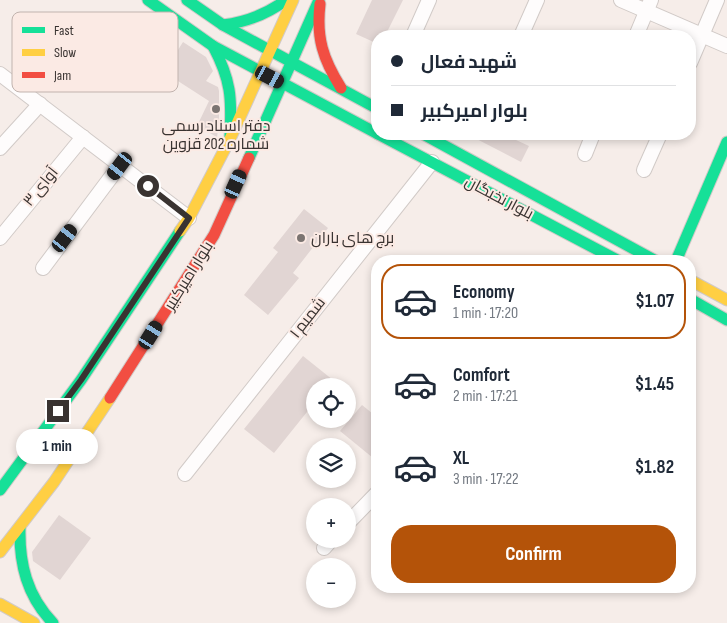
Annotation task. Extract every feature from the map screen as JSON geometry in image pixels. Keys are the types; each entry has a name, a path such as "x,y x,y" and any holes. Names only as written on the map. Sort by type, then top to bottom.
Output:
{"main road":[{"name":"بلوار نخبگان","path":"148,0 165,12"},
{"path":"188,0 223,25 371,105"},
{"path":"223,25 245,22 266,14 286,0"},
{"name":"بلوار امیرکبیر","path":"0,490 81,380 189,218 230,138 292,0"},
{"path":"301,0 307,4 319,1 317,20 320,45 328,68 341,89"},
{"name":"بلوار امیرکبیر","path":"0,552 65,466 130,368 214,235 319,1"},
{"name":"بلوار نخبگان","path":"178,21 213,46 371,130"},
{"path":"213,46 224,64 232,94 230,138"},
{"name":"بلوار نخبگان","path":"390,140 597,255"},
{"name":"بلوار نخبگان","path":"434,140 645,255"},
{"path":"679,255 727,142"},
{"path":"696,283 727,300"},
{"path":"696,302 727,320"},
{"path":"20,527 21,567 37,604 53,623"},
{"path":"0,604 34,623"}],"street":[{"path":"416,30 429,0"},
{"path":"524,30 537,0"},
{"path":"621,0 649,6 693,30"},
{"path":"696,49 717,0"},
{"path":"639,30 649,6"},
{"path":"696,32 727,46"},
{"path":"0,74 12,83"},
{"path":"24,92 189,218"},
{"path":"0,148 40,104"},
{"name":"آوای ۳","path":"0,238 83,137"},
{"path":"584,154 590,140"},
{"path":"644,170 657,140"},
{"name":"شمیم ۱","path":"185,474 432,162"},
{"path":"43,268 120,166"},
{"path":"356,515 371,499"}],"building":[{"path":"372,0 403,0 388,30 371,30 371,41 356,34"},
{"path":"183,42 206,57 213,71 206,81 218,87 219,91 217,137 197,126 209,101 178,81 178,50"},
{"path":"479,140 516,140 529,146 521,162"},
{"path":"304,209 328,228 293,273 299,278 268,315 244,295 278,252 273,248"},
{"path":"303,356 330,378 306,378 306,413 274,453 244,429"},
{"path":"362,405 371,412 371,456 356,444 356,438 349,438 340,431 343,428 356,428 356,412"},
{"path":"59,515 91,538 60,580 33,561 32,552"}],"traffic: fast":[{"path":"148,0 165,12"},
{"path":"187,0 223,25 371,105"},
{"path":"223,25 256,17 286,0"},
{"path":"249,158 319,0"},
{"path":"178,21 213,46 371,130"},
{"path":"213,46 227,79 231,111 230,136"},
{"path":"389,140 608,255"},
{"path":"434,140 645,255"},
{"path":"679,255 727,142"},
{"path":"0,490 81,380 180,231"},
{"path":"696,302 727,320"},
{"path":"20,527 21,554 26,579 37,602 53,623"}],"traffic: slow":[{"path":"180,231 189,218 230,139 293,0"},
{"path":"696,283 727,300"},
{"path":"0,552 54,482 110,398"},
{"path":"0,604 34,623"}],"traffic: jam":[{"path":"320,4 319,27 322,48 325,58 341,88"},
{"path":"110,398 214,235 249,158"}],"place":[{"name":"دفتر اسناد رسمی شماره 202 قزوین","path":"216,109"},
{"name":"برج های باران","path":"301,238"}],"route":[{"path":"58,411 81,380 189,218 148,186"}]}
